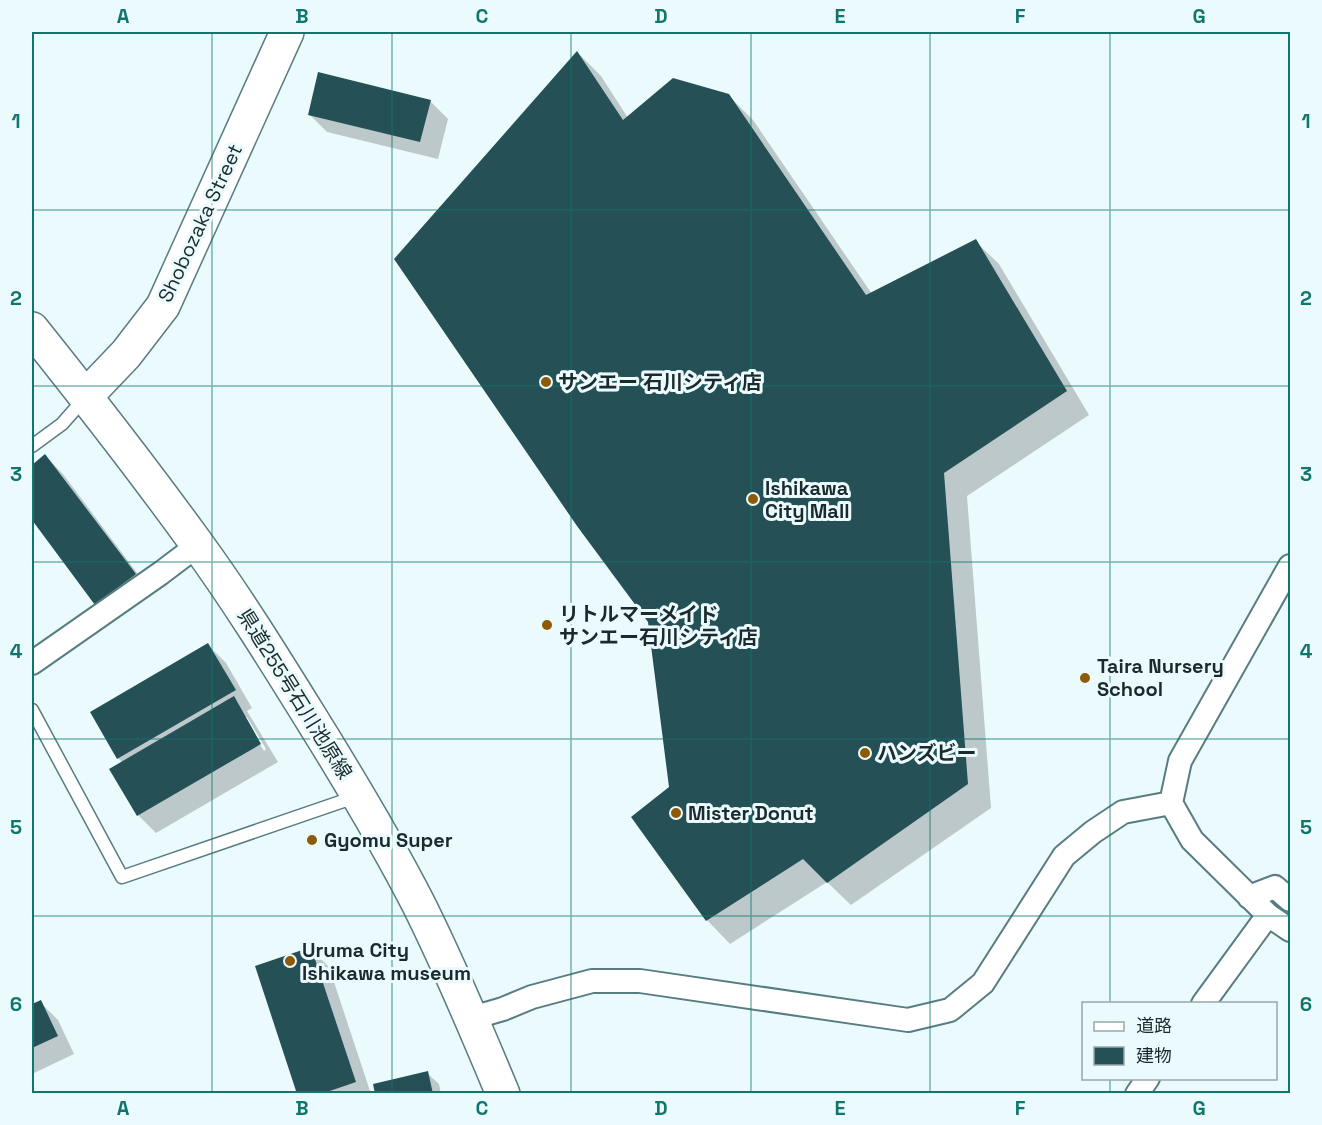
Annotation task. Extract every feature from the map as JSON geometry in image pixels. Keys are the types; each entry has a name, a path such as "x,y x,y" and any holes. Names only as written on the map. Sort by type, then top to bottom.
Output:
{"main road":[{"name":"Shobozaka Street","path":"86,396 126,354 163,306 287,32"},
{"name":"県道255号石川池原線","path":"32,329 86,396 198,545 265,645 359,796 418,903 472,1018 503,1094"}],"street":[{"path":"32,663 198,545"},
{"path":"1290,566 1180,761 1171,803 1192,840 1268,915 1290,930"},
{"path":"472,1018 592,981 640,981 908,1020 950,1010 984,983 1064,856 1123,812 1171,803"},
{"path":"1249,897 1275,887 1290,900"},
{"path":"1204,1002 1268,915"},
{"path":"1137,1094 1147,1080"}],"lane":[{"path":"32,446 62,424 86,396"},
{"path":"32,710 122,877 359,796"}],"building":[{"name":"Ishikawa City Mall","path":"577,51 623,120 673,78 729,94 866,295 976,239 1067,391 944,473 968,784 827,883 803,859 706,921 631,817 669,787 648,622 577,526 394,259"},
{"path":"318,72 431,100 420,142 308,115"},
{"path":"45,454 136,574 95,605 32,520 32,465"},
{"path":"208,643 236,690 117,759 90,712"},
{"path":"234,696 261,744 137,816 109,769"},
{"path":"311,947 356,1082 321,1094 297,1094 255,966"},
{"path":"41,1000 58,1036 32,1048 32,1004"},
{"path":"428,1071 433,1094 375,1094 373,1084"}],"place":[{"name":"サンエー 石川シティ店","path":"546,382"},
{"name":"Ishikawa City Mall","path":"753,499"},
{"name":"リトルマーメイド サンエー石川シティ店","path":"547,625"},
{"name":"Taira Nursery School","path":"1085,678"},
{"name":"ハンズビー","path":"865,753"},
{"name":"Mister Donut","path":"676,813"},
{"name":"Gyomu Super","path":"312,840"},
{"name":"Uruma City Ishikawa museum","path":"290,961"}]}
